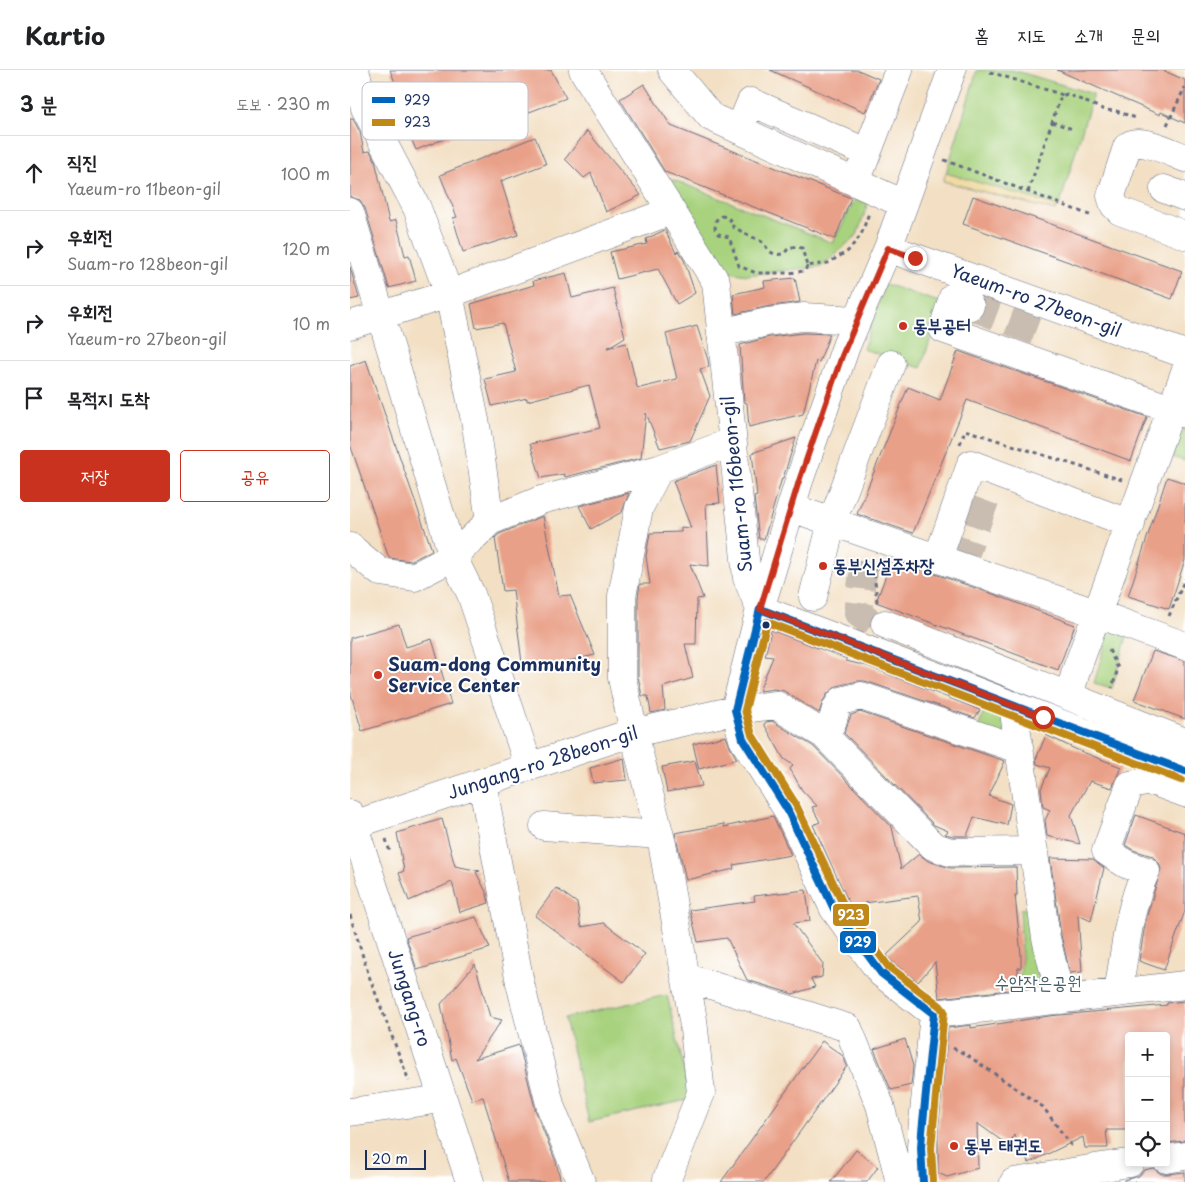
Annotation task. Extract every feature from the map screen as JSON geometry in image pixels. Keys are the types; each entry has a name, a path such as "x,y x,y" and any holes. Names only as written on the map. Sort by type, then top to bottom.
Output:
{"street":[{"path":"355,70 362,94"},
{"name":"Suam-ro 116beon-gil","path":"583,70 716,282 747,578 760,609"},
{"path":"672,70 711,118 904,204"},
{"path":"856,182 899,70"},
{"path":"933,1026 881,973 834,909 787,810 743,739 735,710 760,609 842,356 888,248 952,70"},
{"path":"739,130 751,102 866,152"},
{"path":"382,140 417,208 449,294 476,425 490,521"},
{"path":"1185,158 1138,142 1129,145 1111,196 1114,205 1120,211 1185,235"},
{"path":"350,325 449,294 671,211"},
{"path":"350,212 453,557 471,594 529,767"},
{"name":"Yaeum-ro 27beon-gil","path":"888,248 1185,354"},
{"path":"970,306 953,298 943,329 1178,412"},
{"path":"721,333 767,322 803,317 857,320"},
{"path":"813,597 832,522 891,364"},
{"path":"1069,696 1076,671 1107,617 1131,524 1178,412 1185,372"},
{"path":"350,547 380,572 414,577 453,557 490,521 541,500 659,469 732,442"},
{"path":"938,558 971,464 1131,524"},
{"path":"659,469 638,508 622,596 622,678 660,835 693,1020 701,1093 667,1179 668,1182"},
{"path":"792,508 1107,617 1173,642"},
{"path":"760,609 1185,771"},
{"path":"885,624 1185,742"},
{"path":"823,734 832,723 836,709 841,701 861,696 1019,749"},
{"name":"Jungang-ro 28beon-gil","path":"352,820 482,782 634,733 735,710 776,706 823,734 932,846 950,852 1034,851"},
{"path":"1013,706 1046,938 1061,1000"},
{"path":"1118,993 1129,926 1139,886 1146,871 1126,864 1106,851 1130,785 1152,781 1185,793"},
{"path":"482,782 520,983 548,1098 581,1182"},
{"name":"Jungang-ro","path":"352,820 430,1101 470,1182"},
{"path":"544,826 660,835"},
{"path":"685,977 848,1028 880,1105 900,1182"},
{"path":"933,1026 1061,1000 1185,985"},
{"path":"923,1182 922,1132 933,1026"},
{"path":"350,1112 430,1101"},
{"path":"1170,1158 1185,1156"},
{"path":"1014,1182 1125,1164"}],"path":[{"path":"990,72 1064,95 1067,94 1105,110 1116,111 1139,120"},
{"path":"1164,130 1185,87"},
{"path":"1028,192 1060,98 1064,95"},
{"path":"1052,122 1073,129"},
{"path":"922,152 1016,188"},
{"path":"807,266 802,248 792,247 787,249 785,254 774,254 767,249 764,243 733,227 732,222 727,217 722,216 716,220 716,230 718,234 729,237 739,266 756,273 797,272 805,270 807,266 828,263 848,251 861,235 869,211"},
{"path":"1173,642 1185,579"},
{"path":"1107,617 1108,650 1118,668 1112,688"},
{"path":"350,915 368,976 430,1101"},
{"path":"933,1026 967,1055 1043,1107 1074,1149 1091,1168"}],"green space":[{"path":"977,70 1013,70 1093,94 1059,207 946,173"},
{"path":"666,180 674,180 833,243 855,199 868,203 857,235 822,266 747,275 723,271"},
{"name":"동부공터","path":"885,284 942,303 921,368 863,349"},
{"path":"1182,423 1185,423 1185,461 1172,457"},
{"path":"1111,625 1129,630 1112,688 1094,683"},
{"path":"987,703 1013,705 1018,744 977,731"},
{"name":"수암작은공원","path":"1042,907 1061,1000 1016,1005 1022,958 1020,909"},
{"path":"667,995 691,1099 589,1122 565,1018"}],"sand":[{"path":"946,173 1058,206 1056,211 943,181"}],"building":[{"path":"390,70 551,70 566,98 528,112 528,82 395,82"},
{"path":"770,70 858,70 879,79 865,112"},
{"path":"1057,70 1162,70 1185,80 1185,123 1161,112 1160,115"},
{"path":"644,84 671,126 851,198 835,239 665,172 620,99"},
{"path":"350,119 353,119 360,132 364,152 370,151 375,160 389,222 396,220 405,256 409,255 416,281 389,288 365,208 360,200 350,197"},
{"path":"587,131 641,195 606,212 591,173 584,178 565,159"},
{"path":"535,137 546,164 501,181 518,235 463,252 453,218 457,217 440,175"},
{"path":"412,140 441,140 416,150"},
{"path":"973,196 1182,271 1172,299 963,224"},
{"path":"665,230 676,253 678,251 684,260 695,293 677,304 658,269 617,279 610,252 647,244 646,239"},
{"path":"350,267 359,298 350,300"},
{"path":"566,273 572,298 613,288 625,337 607,348 626,343 637,387 640,388 677,379 666,334 697,326 709,367 700,369 710,396 690,441 660,448 646,413 641,458 565,477 564,474 541,478 530,444 600,428 589,385 527,401 527,398 492,406 485,379 516,372 503,323 476,328 471,304 534,285 533,281"},
{"path":"795,278 800,302 735,314 733,294 765,287 764,281"},
{"path":"804,333 830,334 819,362 816,361 803,414 749,427 747,403 744,402 740,345 770,337"},
{"path":"958,351 1147,417 1131,461 967,400 913,533 857,514 908,387 940,400"},
{"path":"366,360 432,550 411,561 389,558 350,444 350,366"},
{"path":"796,438 764,539 759,539 754,497 757,496 752,453"},
{"path":"716,465 720,503 706,504 709,566 690,564 703,598 697,599 696,644 685,644 693,678 663,687 665,710 651,713 648,696 642,696 638,676 638,598 640,584 650,584 646,556 650,533 681,532 681,527 691,528 673,481"},
{"path":"1167,477 1185,483 1185,560 1169,609 1128,596"},
{"path":"629,493 622,512 591,529 579,506"},
{"path":"543,516 559,596 570,595 595,655 523,671 513,590 503,591 495,538 499,534"},
{"path":"892,559 1075,625 1058,670 876,602"},
{"path":"399,624 406,647 432,639 451,704 362,731 350,691 350,638"},
{"path":"771,630 847,659 846,661 867,666 980,710 975,718 865,681 837,686 828,693 819,713 784,691 774,689 759,691 773,657 765,656"},
{"path":"1153,651 1185,661 1185,719 1134,700"},
{"path":"860,712 1005,761 989,796 1011,804 1007,825 974,817 967,836 945,834 948,831 934,825 844,733 851,715"},
{"path":"772,721 813,746 892,827 901,869 919,854 928,861 950,868 1016,867 1017,895 1015,895 1021,955 1021,968 1018,968 1018,989 939,998 935,962 918,982 892,962 887,955 922,922 918,896 864,903 869,914 861,919 848,901 813,825 820,822 812,807 817,806 802,790 790,769 793,765 784,759 764,724"},
{"path":"1046,735 1121,767 1112,788 1090,781 1071,815 1080,844 1047,836 1045,820 1050,810 1043,807 1041,789 1050,768 1037,764 1036,759"},
{"path":"726,736 737,759 699,769 693,744"},
{"path":"624,758 627,780 593,783 590,768"},
{"path":"695,761 702,786 667,792 662,767"},
{"path":"1136,815 1185,833 1185,911 1164,970 1139,961 1146,919 1161,869 1159,863 1152,856 1133,850 1125,845"},
{"path":"773,816 791,855 733,865 734,869 686,880 675,833 724,824 724,827"},
{"path":"442,819 455,866 480,871 476,872 487,894 489,903 460,912 452,882 409,901 399,873 404,871 397,833"},
{"path":"1050,858 1093,859 1104,868 1091,921 1078,915 1082,972 1070,973 1061,935"},
{"path":"556,888 577,903 581,927 604,923 645,954 624,982 535,916"},
{"path":"806,890 810,921 793,923 823,964 822,977 811,979 815,987 793,994 747,980 727,938 698,942 690,910 755,901 754,896"},
{"path":"476,917 490,948 417,970 406,937"},
{"path":"475,964 490,1017 502,1020 475,1059 519,1045 536,1112 556,1162 561,1182 509,1182 483,1097 472,1100 456,1058 452,1060 441,1004"},
{"path":"1185,1001 1185,1141 1170,1143 1170,1032 1125,1032 1125,1130 1106,1130 1108,1148 1085,1148 1083,1137 1029,1163 1014,1135 1009,1146 977,1123 978,1168 947,1177 938,1173 938,1133 948,1028 971,1025 971,1028 1049,1016 1167,1005 1167,1003"},
{"path":"905,1039 913,1066 911,1085 891,1090 874,1049"},
{"path":"822,1041 843,1056 847,1066 764,1182 721,1182"},
{"path":"856,1150 878,1167 867,1182 831,1182"},
{"path":"1153,1168 1161,1174 1185,1172 1185,1182 1124,1182 1124,1180 1139,1176 1144,1170"}],"tunnel":[{"path":"970,306 1038,332"},
{"path":"961,566 986,498"},
{"path":"872,536 862,580 858,613 872,624"}],"transit line":[{"name":"929","path":"923,1182 922,1132 934,1014 881,973 834,909 787,809 743,739 735,710 760,609 1185,771"},
{"name":"923","path":"933,1181 931,1148 944,1011 888,966 843,904 796,805 752,735 745,710 767,622 1181,780"}],"place":[{"name":"동부공터","path":"903,326"},
{"name":"동부신설주차장","path":"823,566"},
{"name":"Suam-dong Community Service Center","path":"378,675"},
{"name":"동부 태권도","path":"954,1146"}],"route":[{"path":"915,258 888,248 842,356 799,481 760,609 1043,717"}]}
